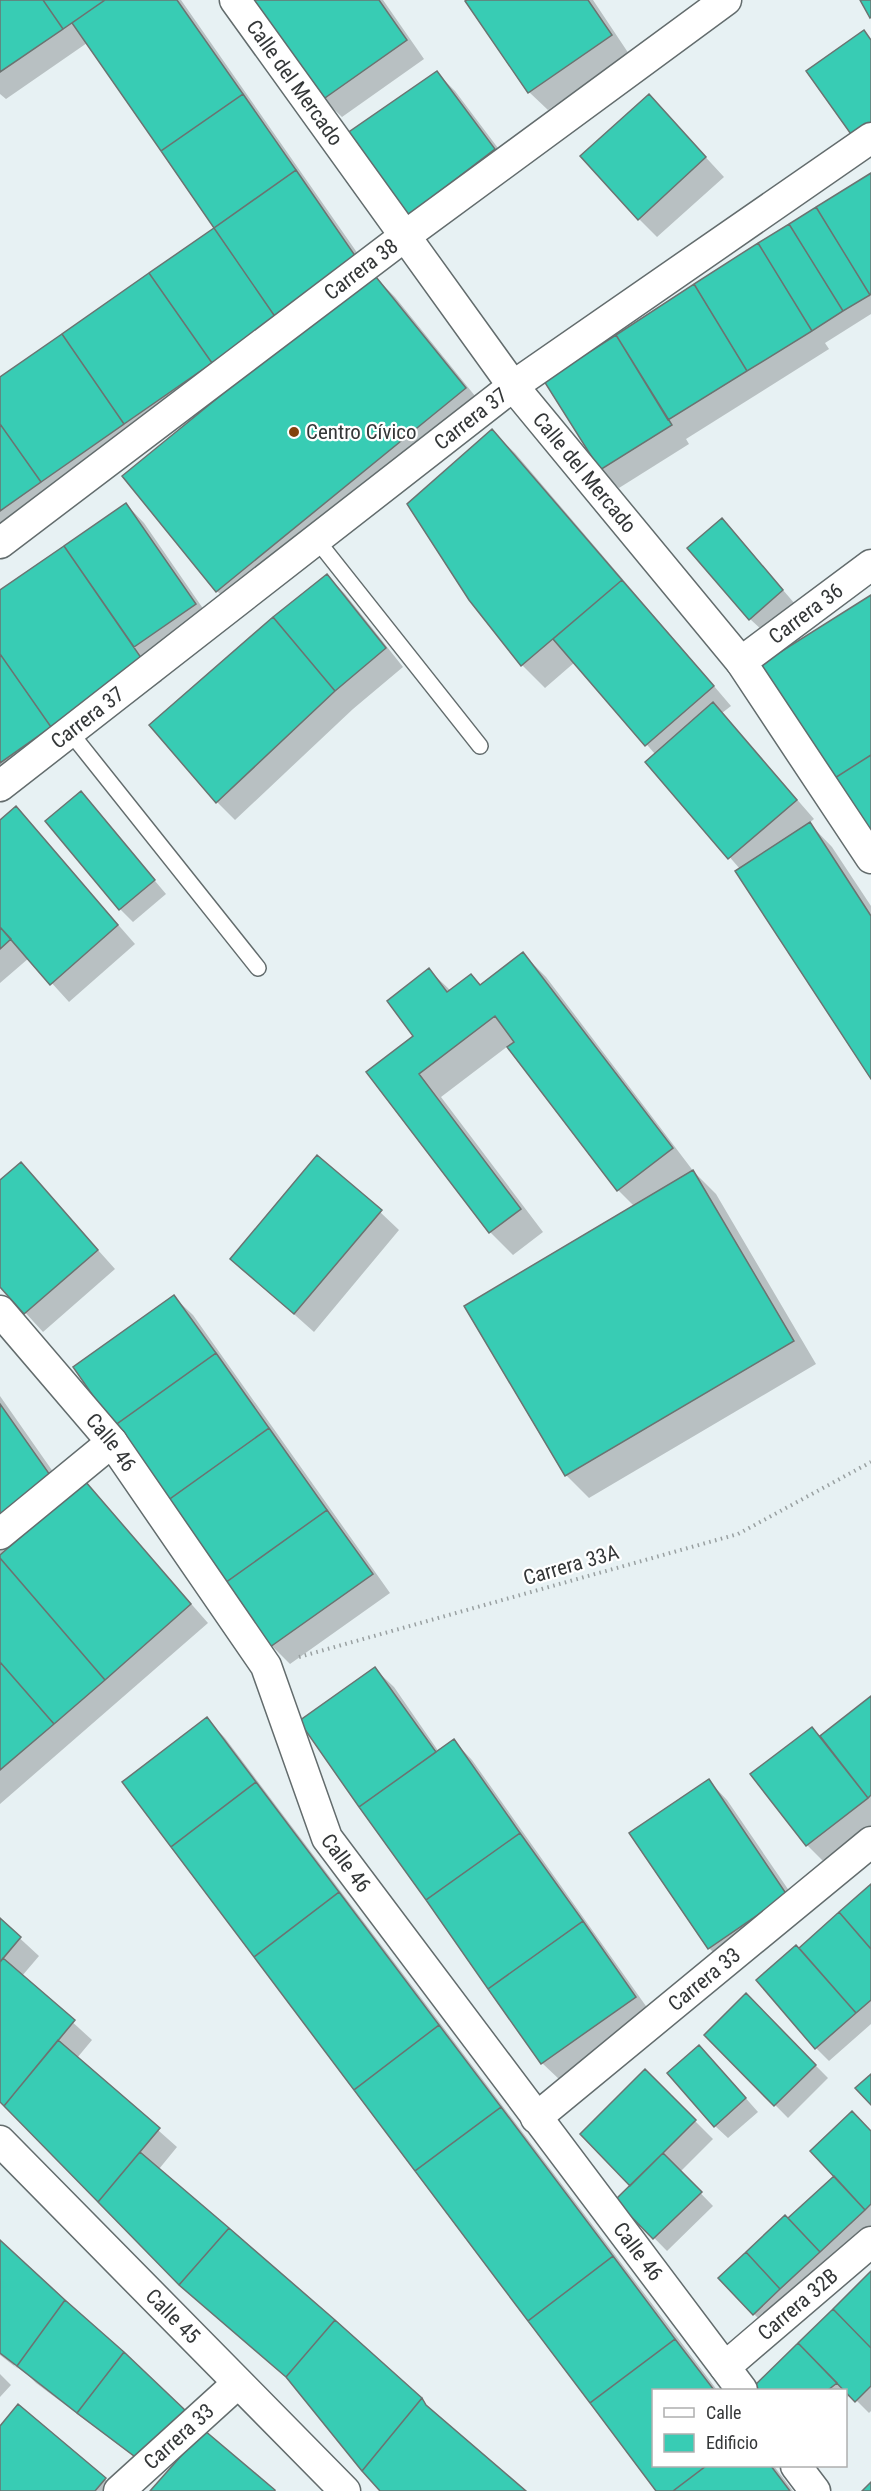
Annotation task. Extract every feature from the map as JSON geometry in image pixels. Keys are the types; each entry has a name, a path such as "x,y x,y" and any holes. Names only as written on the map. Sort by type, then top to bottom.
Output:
{"street":[{"name":"Calle del Mercado","path":"235,0 513,386 741,662 871,858"},
{"name":"Carrera 38","path":"0,543 405,236 726,0"},
{"name":"Carrera 37","path":"0,786 513,386 871,138"},
{"name":"Carrera 36","path":"741,662 871,565"},
{"name":"Calle 46","path":"0,1311 111,1442 266,1666 327,1839 734,2379"},
{"path":"0,1534 111,1442"},
{"name":"Carrera 33","path":"536,2118 871,1842"},
{"name":"Calle 45","path":"0,2141 345,2491"},
{"name":"Carrera 32B","path":"734,2379 871,2242"},
{"name":"Carrera 33","path":"119,2491 238,2383"},
{"path":"797,2467 815,2491"}],"lane":[{"path":"316,539 480,746"},
{"path":"70,732 258,968"}],"path":[{"name":"Carrera 33A","path":"266,1666 738,1534 871,1462"}],"building":[{"path":"0,0 43,0 63,29 0,72"},
{"path":"43,0 105,0 63,29"},
{"path":"105,0 177,0 243,94 161,151 72,23"},
{"path":"252,0 379,0 407,40 322,100"},
{"path":"588,0 612,35 528,93 465,1"},
{"path":"860,0 871,0 870,18"},
{"path":"864,30 871,40 871,135 858,144 806,71"},
{"path":"437,71 495,149 401,221 343,136"},
{"path":"243,94 296,170 214,228 161,151"},
{"path":"649,94 706,157 638,220 580,156"},
{"path":"296,170 358,260 276,318 214,228"},
{"path":"871,173 871,294 870,295 816,207"},
{"path":"816,207 870,295 843,311 789,224"},
{"path":"789,224 843,311 812,331 758,243"},
{"path":"214,228 276,318 212,363 149,273"},
{"path":"758,243 812,331 747,371 694,284"},
{"name":"Centro Cívico","path":"372,272 466,388 216,592 122,476"},
{"path":"149,273 212,363 124,424 62,334"},
{"path":"694,284 747,371 668,420 616,335"},
{"path":"62,334 124,424 41,482 0,424 0,377"},
{"path":"616,335 672,425 600,470 544,381"},
{"path":"0,424 41,482 0,511"},
{"path":"492,429 622,580 521,666 469,600 407,504"},
{"path":"126,503 196,604 134,647 64,546"},
{"path":"722,518 783,590 749,620 687,548"},
{"path":"64,546 144,662 51,727 0,654 0,590"},
{"path":"327,574 386,648 335,691 273,617"},
{"path":"622,580 714,686 645,746 553,639"},
{"path":"871,595 871,755 827,783 755,668"},
{"path":"273,617 335,691 216,803 149,725"},
{"path":"0,654 51,727 0,763"},
{"path":"713,702 797,800 728,859 645,762"},
{"path":"871,755 871,853 827,783"},
{"path":"81,791 155,880 119,910 45,821"},
{"path":"16,806 118,925 50,985 0,927 0,820"},
{"path":"810,822 871,916 871,1079 735,871"},
{"path":"0,927 11,939 0,949"},
{"path":"523,952 673,1148 617,1191 507,1047 514,1042 495,1016 419,1074 521,1209 489,1233 366,1072 413,1036 387,1001 429,968 447,992 471,974 480,985"},
{"path":"317,1155 382,1210 294,1314 230,1259"},
{"path":"21,1162 98,1250 24,1314 0,1287 0,1180"},
{"path":"693,1170 794,1341 565,1476 464,1306"},
{"path":"174,1295 216,1353 114,1426 73,1367"},
{"path":"216,1353 269,1428 167,1501 114,1426"},
{"path":"0,1404 57,1485 0,1525"},
{"path":"269,1428 327,1510 225,1583 167,1501"},
{"path":"85,1481 191,1604 105,1680 0,1558 0,1555"},
{"path":"327,1510 373,1574 270,1647 225,1583"},
{"path":"0,1558 105,1680 54,1724 0,1662"},
{"path":"0,1662 54,1724 0,1770"},
{"path":"375,1667 436,1752 359,1807 299,1721"},
{"path":"871,1696 871,1795 868,1798 820,1736"},
{"path":"207,1717 256,1782 171,1847 122,1782"},
{"path":"812,1727 868,1798 806,1846 750,1774"},
{"path":"454,1739 520,1833 426,1900 359,1807"},
{"path":"709,1779 787,1895 708,1949 629,1833"},
{"path":"256,1782 339,1892 254,1957 171,1847"},
{"path":"520,1833 583,1921 488,1989 426,1900"},
{"path":"871,1884 871,1949 839,1912"},
{"path":"339,1892 439,2025 354,2090 254,1957"},
{"path":"839,1912 871,1949 871,2000 856,2013 799,1948"},
{"path":"0,1918 21,1937 0,1962"},
{"path":"583,1921 636,1997 541,2064 488,1989"},
{"path":"796,1945 856,2013 815,2049 756,1980"},
{"path":"3,1958 75,2020 4,2106 0,2102 0,1962"},
{"path":"746,1993 816,2065 774,2106 704,2035"},
{"path":"439,2025 501,2107 415,2171 354,2090"},
{"path":"58,2040 160,2128 98,2202 4,2106"},
{"path":"699,2045 746,2098 714,2127 667,2073"},
{"path":"645,2069 696,2120 630,2186 580,2134"},
{"path":"871,2074 871,2105 855,2088"},
{"path":"501,2107 613,2256 528,2321 415,2171"},
{"path":"852,2111 871,2131 871,2204 865,2210 810,2151"},
{"path":"140,2152 229,2228 179,2285 98,2202"},
{"path":"663,2153 702,2192 653,2239 615,2200"},
{"path":"834,2176 865,2210 820,2252 788,2218"},
{"path":"785,2215 820,2252 780,2289 746,2252"},
{"path":"229,2228 335,2320 286,2377 179,2285"},
{"path":"0,2240 65,2300 17,2366 0,2353"},
{"path":"746,2252 780,2289 753,2315 718,2278"},
{"path":"613,2256 675,2339 590,2403 528,2321"},
{"path":"871,2271 871,2348 833,2309"},
{"path":"65,2300 124,2352 77,2413 17,2366"},
{"path":"833,2309 871,2348 871,2386 855,2402 847,2394 847,2389 842,2389 798,2343"},
{"path":"335,2320 422,2398 362,2471 286,2377"},
{"path":"675,2339 713,2389 652,2389 652,2467 705,2467 673,2491 656,2491 590,2403"},
{"path":"798,2343 837,2383 829,2389 751,2389"},
{"path":"124,2352 186,2411 138,2459 77,2413"},
{"path":"422,2398 426,2405 526,2491 380,2491 362,2471"},
{"path":"18,2404 106,2478 95,2491 0,2491 0,2426"},
{"path":"204,2430 275,2490 275,2491 150,2491"},
{"path":"705,2467 772,2467 790,2491 673,2491"},
{"path":"871,2482 871,2491 862,2491"}],"place":[{"name":"Centro Cívico","path":"294,432"}]}
